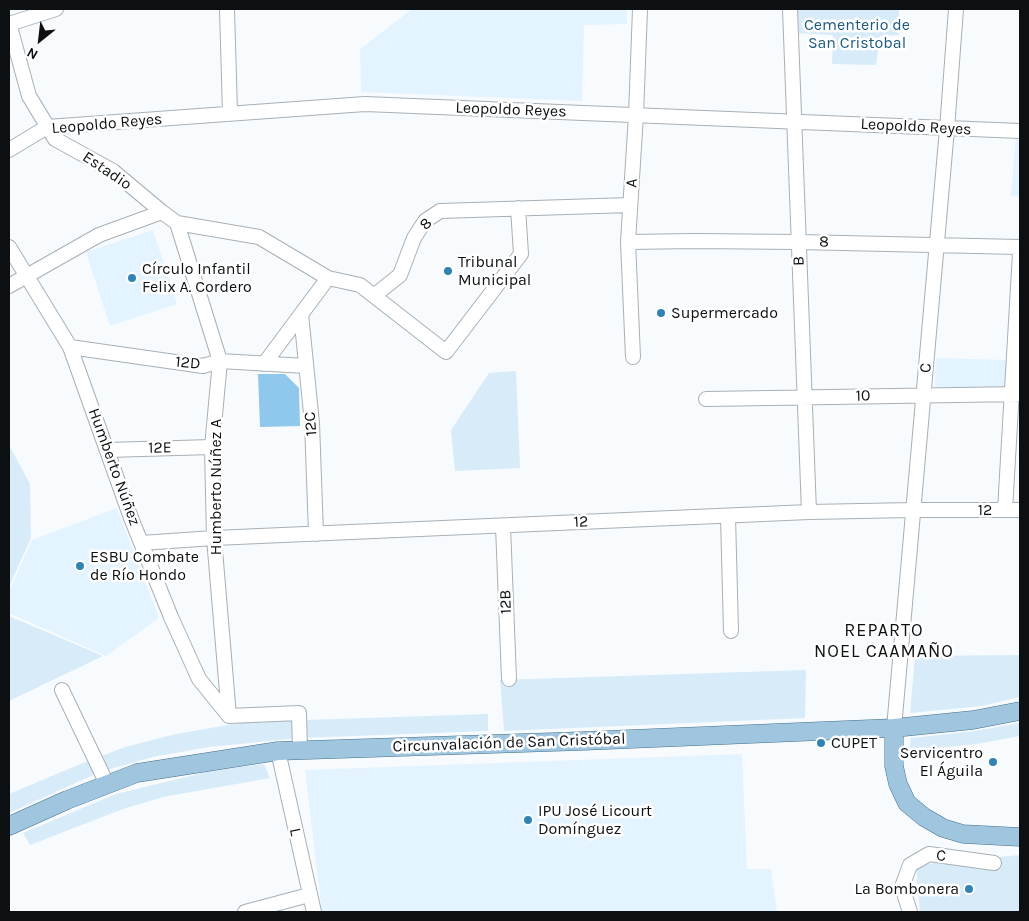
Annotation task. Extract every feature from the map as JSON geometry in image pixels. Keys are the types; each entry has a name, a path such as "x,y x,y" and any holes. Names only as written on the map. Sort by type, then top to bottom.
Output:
{"main road":[{"name":"Circunvalación de San Cristóbal","path":"9,826 106,784 137,773 278,751 894,728 973,720 1020,711"},
{"path":"894,728 894,766 898,784 907,802 924,817 943,828 963,834 1020,836"}],"street":[{"path":"9,24 56,9"},
{"path":"228,9 230,113"},
{"name":"A","path":"633,357 628,242 640,9"},
{"name":"B","path":"790,9 809,512"},
{"name":"C","path":"894,728 948,129 956,9"},
{"name":"Estadio","path":"9,24 29,96 55,139 113,171 162,212"},
{"name":"Leopoldo Reyes","path":"9,150 47,128 365,104 1020,131"},
{"name":"8","path":"375,295 400,275 414,238 425,221 440,211 630,204"},
{"path":"9,286 99,235 162,212 178,223 258,237 328,278 360,285 446,352 521,254 518,208"},
{"name":"Humberto Núñez A","path":"178,223 220,361 212,447 214,538 229,716"},
{"name":"8","path":"628,242 798,242 1020,247"},
{"name":"Humberto Núñez","path":"9,247 70,347 141,542 171,617 199,679 229,716"},
{"path":"1005,510 1016,394 1020,253"},
{"path":"264,364 328,278"},
{"name":"12C","path":"301,314 312,424 316,534"},
{"name":"12D","path":"70,347 203,366 220,361 306,366"},
{"name":"10","path":"706,399 1016,394"},
{"name":"12E","path":"107,450 212,447"},
{"name":"12","path":"141,542 809,512 1020,510"},
{"path":"728,516 730,631"},
{"name":"12B","path":"503,526 509,679"},
{"path":"62,690 106,784"},
{"path":"229,716 299,713 300,750"},
{"name":"L","path":"278,751 314,912"},
{"name":"C","path":"910,912 902,887 910,865 929,854 994,863"},
{"path":"245,912 309,895"}],"shaded area":[{"path":"412,9 627,9 627,24 584,25 582,101 361,92 360,49"},
{"path":"1016,137 1020,137 1020,197 1011,195"},
{"name":"Círculo Infantil Felix A. Cordero","path":"153,230 177,304 110,326 86,252"},
{"path":"936,358 1007,360 1006,390 935,387"},
{"path":"258,374 285,374 299,388 300,426 260,427"},
{"name":"ESBU Combate de Río Hondo","path":"117,508 159,618 106,656 9,613 9,591 32,540"},
{"name":"IPU José Licourt Domínguez","path":"742,754 747,869 771,869 777,912 322,912 305,770"}],"green space":[{"name":"Cementerio de San Cristobal","path":"795,9 899,9 899,35 880,36 876,65 832,64 833,35 796,33"},
{"path":"516,371 520,468 455,471 451,430 489,373"},
{"path":"9,445 30,484 31,538 9,587"},
{"path":"9,616 103,656 9,701"},
{"path":"1020,655 1020,697 982,706 910,713 915,656"},
{"path":"806,670 805,718 504,731 500,680"},
{"path":"488,714 488,731 300,738 209,747 153,757 100,772 9,813 9,794 125,747 176,734 245,722"},
{"path":"1020,723 1020,736 977,744 909,751 911,738 975,731"},
{"path":"264,764 270,778 163,797 123,809 30,845 23,833 116,794 211,771"},
{"name":"La Bombonera","path":"1020,855 1020,912 920,912 916,865"}],"place":[{"name":"Tribunal Municipal","path":"448,271"},
{"name":"Círculo Infantil Felix A. Cordero","path":"132,278"},
{"name":"Supermercado","path":"661,313"},
{"name":"ESBU Combate de Río Hondo","path":"80,566"},
{"name":"CUPET","path":"821,743"},
{"name":"Servicentro El Águila","path":"993,762"},
{"name":"IPU José Licourt Domínguez","path":"528,820"},
{"name":"La Bombonera","path":"969,889"}],"district":[{"name":"REPARTO NOEL CAAMAÑO","path":"884,641"}]}
